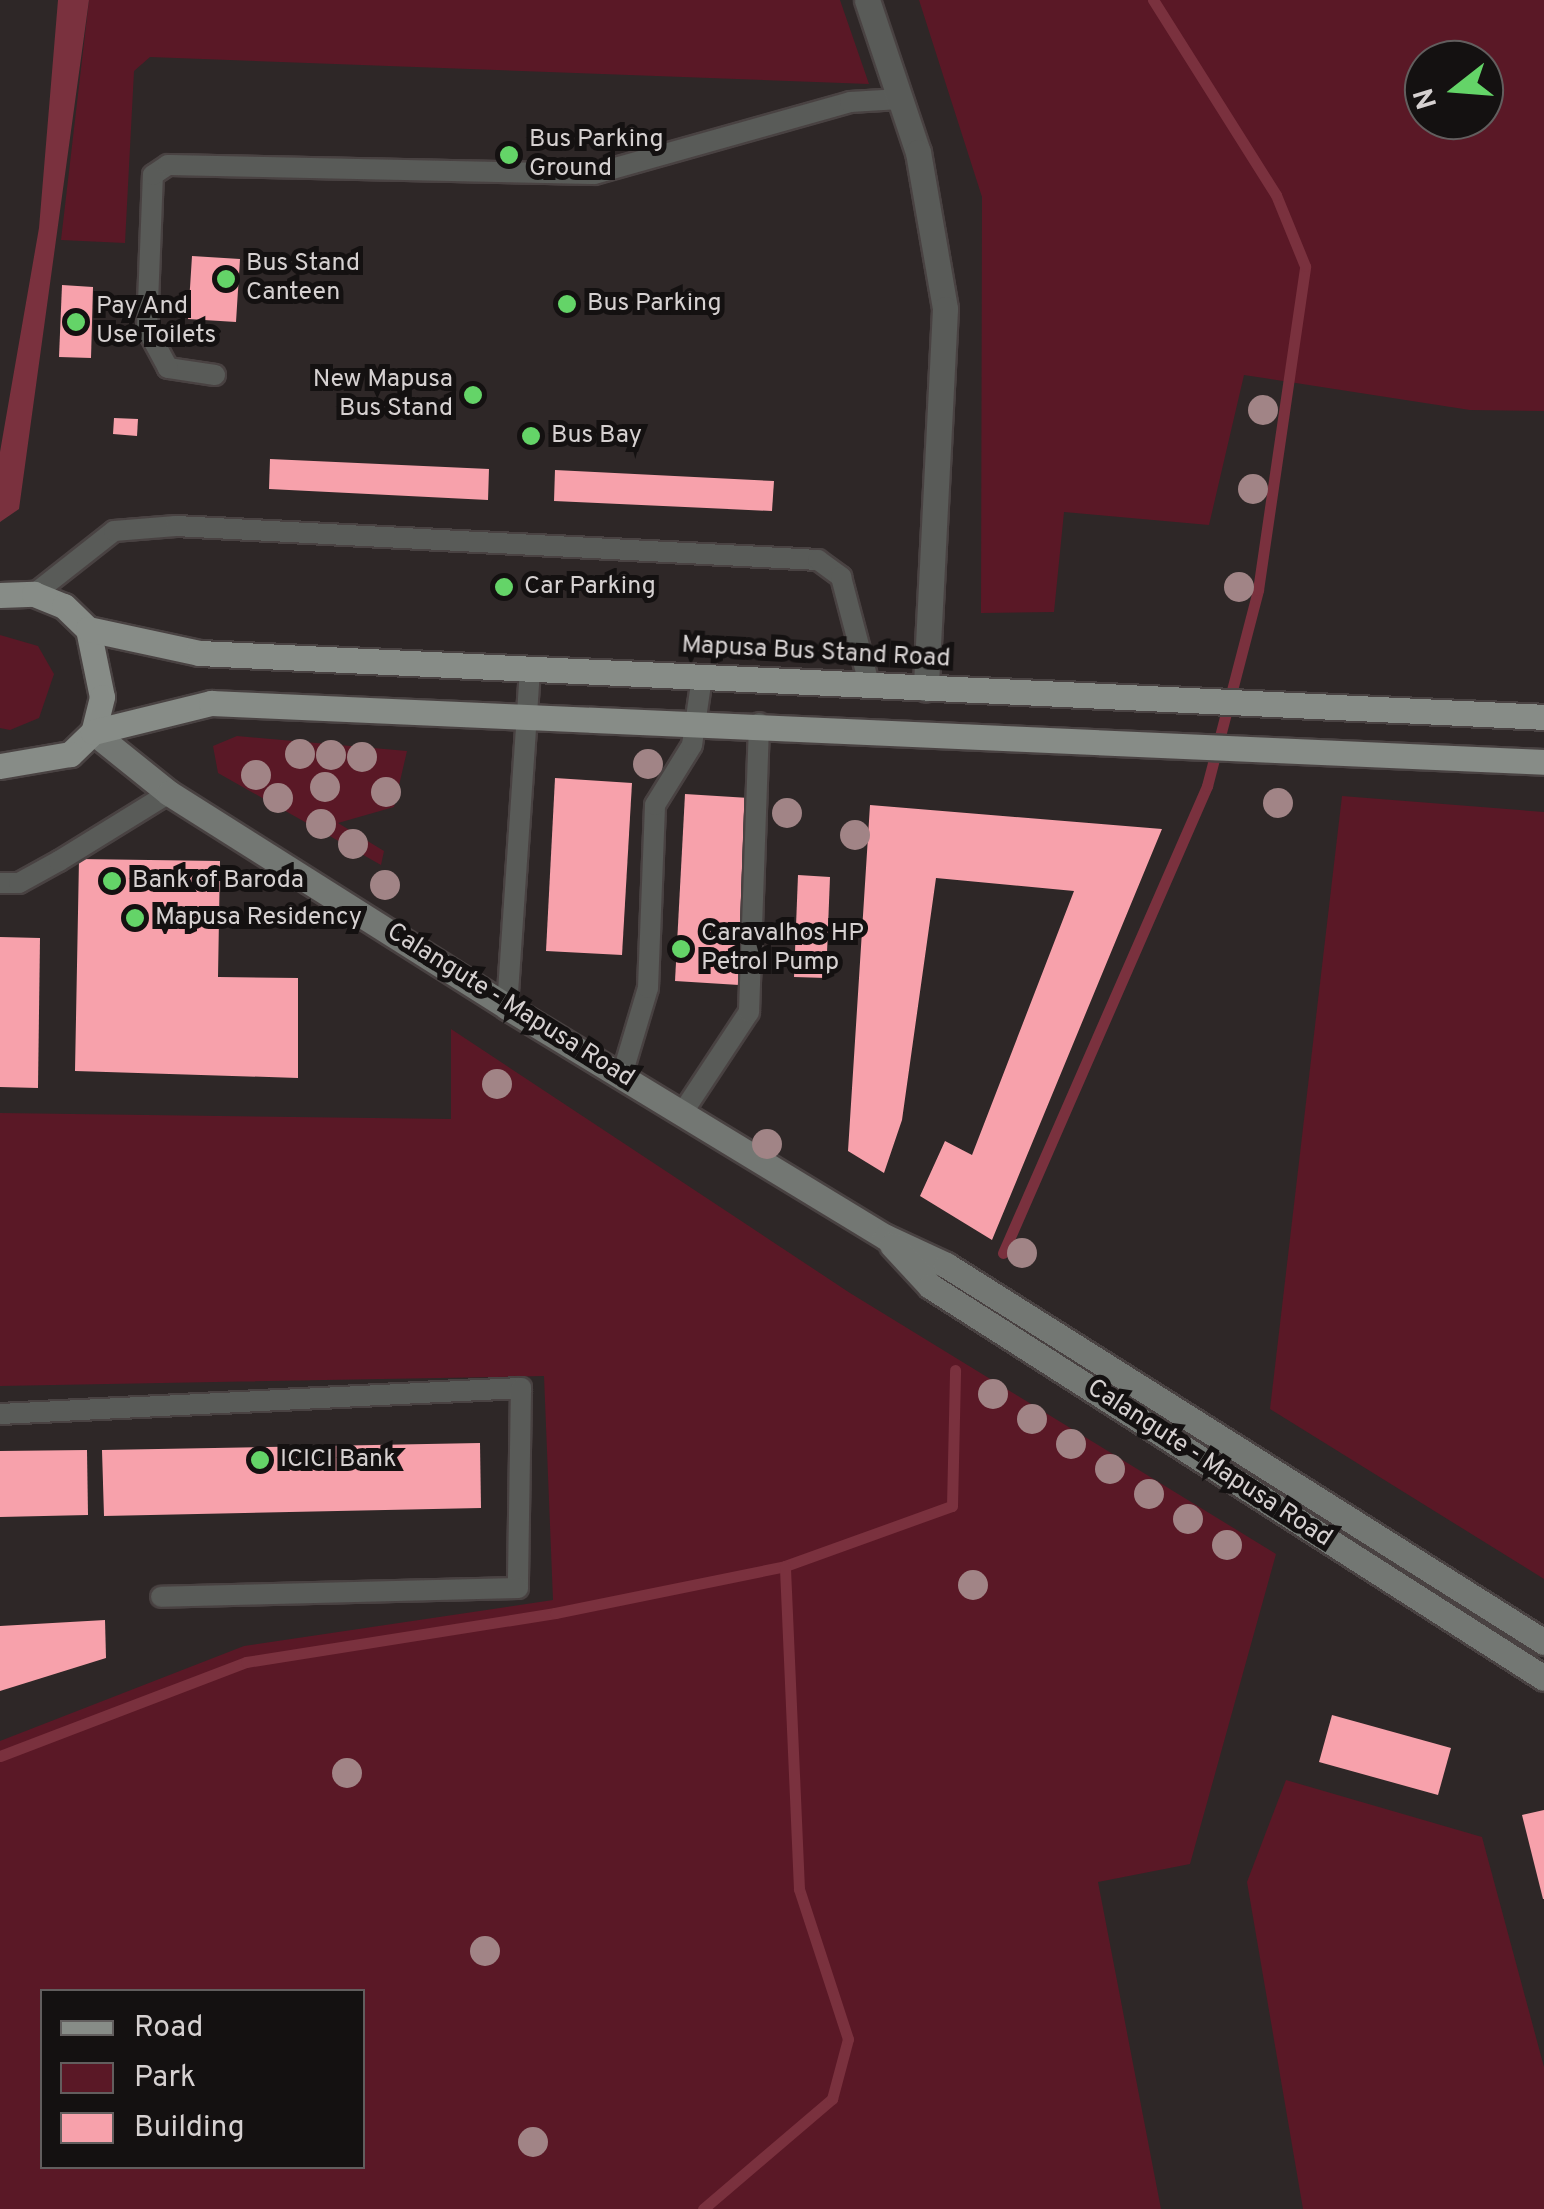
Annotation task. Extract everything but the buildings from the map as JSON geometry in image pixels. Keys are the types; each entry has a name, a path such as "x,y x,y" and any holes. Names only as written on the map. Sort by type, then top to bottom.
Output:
{"main road":[{"path":"0,595 34,594 64,606 88,629 102,697 93,732"},
{"name":"Mapusa Bus Stand Road","path":"88,629 199,653 1544,717"},
{"path":"0,766 70,754 93,732 212,703 693,719 1544,762"},
{"name":"Calangute - Mapusa Road","path":"93,732 168,793 507,1008 886,1237 946,1265 1544,1642"},
{"name":"Calangute - Mapusa Road","path":"886,1237 930,1286 1544,1678"}],"street":[{"path":"867,0 918,152 945,309 926,689"}],"lane":[{"path":"215,375 168,368 147,329 153,175 168,165 594,174 850,102 900,99"},
{"path":"34,594 114,530 176,526 818,560 841,577 870,684"},
{"path":"507,1008 530,669"},
{"path":"622,1075 648,988 655,805 692,745 702,678"},
{"path":"683,1112 749,1012 760,724"},
{"path":"0,883 20,883 168,793"},
{"path":"0,1414 521,1388 518,1588 161,1597"}],"green space":[{"path":"89,0 840,0 869,84 150,57 134,71 125,243 61,240"},
{"path":"919,0 1544,0 1544,411 1470,410 1244,375 1209,525 1064,512 1054,612 981,613 982,197"},
{"path":"0,635 38,646 54,674 39,718 10,730 0,728"},
{"path":"237,736 407,751 394,807 338,823 384,851 381,865 218,773 213,746"},
{"path":"1342,796 1544,812 1544,1579 1270,1409"},
{"path":"451,1029 850,1293 1276,1554 1190,1864 1098,1882 1161,2209 0,2209 0,1741 244,1646 553,1600 544,1376 0,1386 0,1113 451,1119"},
{"path":"1286,1780 1482,1837 1544,2067 1544,2209 1303,2209 1247,1882"}],"shaded area":[{"path":"58,0 89,0 19,509 0,522 0,452 39,228"}],"waterway":[{"path":"1003,1253 1207,786 1258,590 1305,266 1276,195 1153,0"},
{"path":"0,1756 246,1662 555,1613 785,1566 952,1506 955,1370"},
{"path":"703,2209 832,2099 848,2039 799,1889 785,1566"}],"place":[{"name":"Bus Parking Ground","path":"509,155"},
{"name":"Bus Stand Canteen","path":"226,279"},
{"name":"Bus Parking","path":"567,304"},
{"name":"Pay And Use Toilets","path":"76,322"},
{"name":"New Mapusa Bus Stand","path":"473,395"},
{"name":"Bus Bay","path":"531,436"},
{"name":"Car Parking","path":"504,587"},
{"name":"Bank of Baroda","path":"112,881"},
{"name":"Mapusa Residency","path":"135,918"},
{"name":"Caravalhos HP Petrol Pump","path":"681,949"},
{"name":"ICICI Bank","path":"260,1460"}]}
